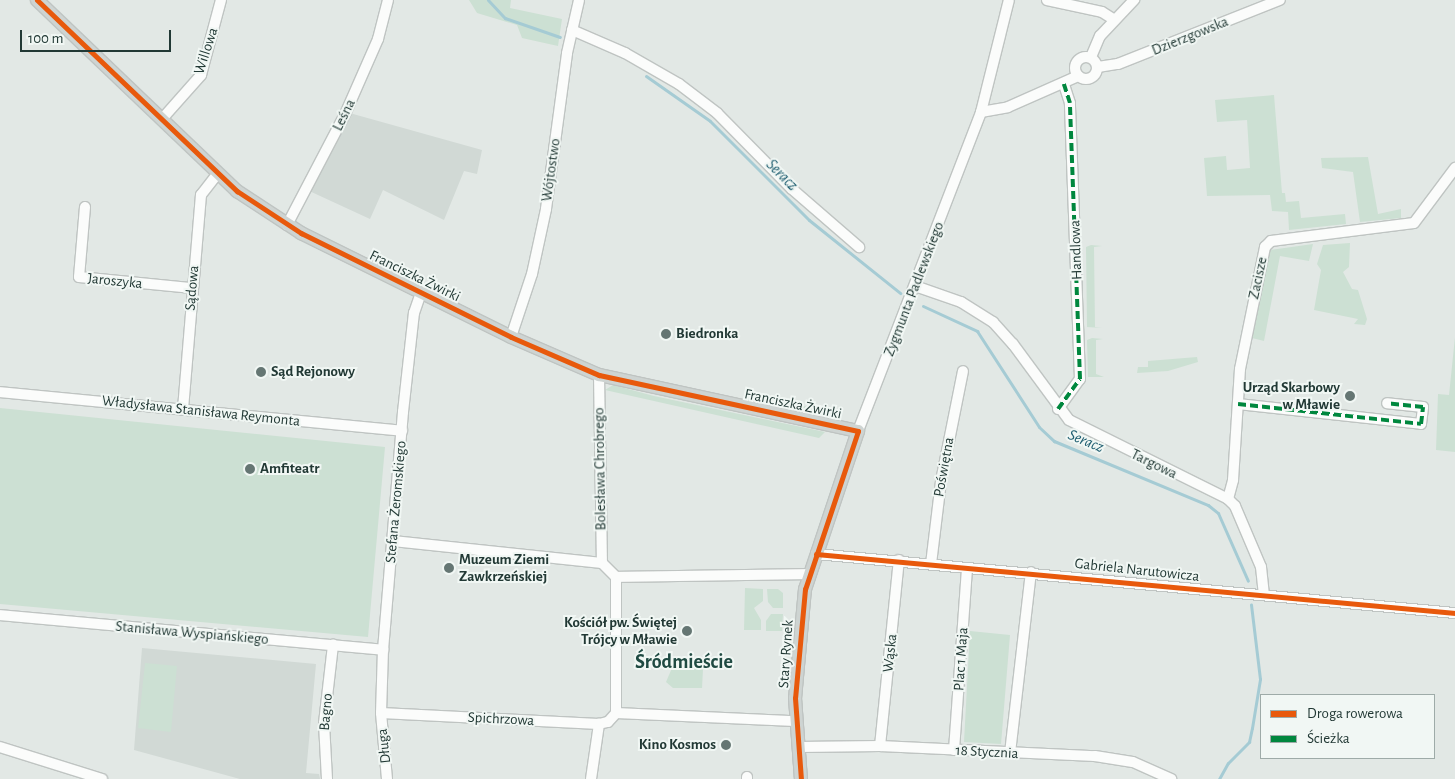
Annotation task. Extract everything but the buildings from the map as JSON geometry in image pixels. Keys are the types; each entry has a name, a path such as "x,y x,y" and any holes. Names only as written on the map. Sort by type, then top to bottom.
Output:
{"main road":[{"name":"Franciszka Żwirki","path":"37,0 237,191 287,225 511,337 599,374 858,431"},
{"name":"Zygmunta Padlewskiego","path":"808,574 858,431"},
{"name":"Stary Rynek","path":"801,779 795,721 805,589 808,574"}],"street":[{"name":"Willowa","path":"162,119 201,75 221,0"},
{"name":"Leśna","path":"287,225 346,112 378,39 388,0"},
{"name":"Wójtostwo","path":"511,337 532,274 546,209 572,30 579,0"},
{"name":"Zygmunta Padlewskiego","path":"858,431 981,112 1009,0"},
{"path":"1047,0 1102,12 1115,20"},
{"path":"1091,57 1100,36 1134,0"},
{"name":"Dzierzgowska","path":"981,112 1008,107 1064,84 1078,76 1089,79 1096,75 1098,67 1118,64 1280,0"},
{"path":"572,30 625,53 679,84 717,113 792,188 859,247"},
{"path":"1078,76 1075,69 1077,62 1083,57 1091,57"},
{"path":"1091,57 1098,67"},
{"name":"Handlowa","path":"1058,409 1080,379 1070,112 1064,84"},
{"name":"Zacisze","path":"1228,499 1233,480 1238,404 1245,344 1265,247 1271,241 1414,223 1455,168"},
{"name":"Sądowa","path":"183,409 201,195 218,173"},
{"name":"Jaroszyka","path":"85,207 79,277 192,288"},
{"name":"Targowa","path":"915,286 961,302 992,322 1013,344 1058,409 1092,434 1228,499"},
{"name":"Stefana Żeromskiego","path":"381,713 384,650 402,431 414,313 421,293"},
{"name":"Poświętna","path":"931,564 940,481 963,371"},
{"name":"Bolesława Chrobrego","path":"599,374 602,563"},
{"name":"Władysława Stanisława Reymonta","path":"0,392 402,431"},
{"path":"1238,404 1421,424 1423,407 1387,403"},
{"path":"1228,499 1237,511 1261,567 1264,595"},
{"path":"393,541 602,563 616,578 616,713 608,722 599,724 591,779"},
{"name":"Gabriela Narutowicza","path":"816,554 1031,572 1455,613"},
{"name":"Wąska","path":"880,746 899,560"},
{"name":"Plac 1 Maja","path":"954,750 967,568"},
{"path":"1010,753 1031,572"},
{"path":"616,578 808,574"},
{"name":"Stanisława Wyspiańskiego","path":"0,616 384,650"},
{"name":"Bagno","path":"327,779 324,723 333,645"},
{"name":"Spichrzowa","path":"381,713 599,724"},
{"name":"Długa","path":"381,713 387,779"},
{"path":"616,713 795,721"},
{"name":"18 Stycznia","path":"799,747 880,746 1095,756 1133,762 1171,779"},
{"path":"0,747 102,779"}],"shaded area":[{"path":"346,112 482,150 477,174 464,171 444,220 383,190 370,219 305,189"},
{"path":"142,648 316,664 306,773 319,774 320,779 240,779 134,750"}],"green space":[{"path":"469,0 511,0 510,8 562,19 558,46 522,38 517,25 477,13"},
{"path":"1274,95 1282,193 1285,193 1286,202 1299,201 1301,218 1345,214 1346,224 1289,230 1288,212 1272,211 1270,195 1207,196 1204,158 1226,156 1227,170 1250,168 1247,120 1217,122 1215,100"},
{"path":"1368,157 1378,214 1401,209 1401,218 1360,222 1353,172 1322,168 1321,158"},
{"path":"1350,243 1349,267 1343,272 1352,289 1358,290 1367,319 1365,325 1354,324 1358,319 1314,310 1321,270 1317,264 1323,245"},
{"path":"1313,244 1309,261 1280,256 1264,341 1252,338 1270,250"},
{"path":"1091,245 1102,246 1094,247 1095,327 1102,328 1087,327 1086,247"},
{"path":"1455,337 1455,452 1436,450 1438,394 1449,395"},
{"path":"1092,338 1103,339 1096,340 1096,374 1104,377 1088,377 1087,340"},
{"path":"1197,357 1198,362 1168,371 1137,373 1138,367 1148,367 1148,361"},
{"path":"613,385 654,396 825,432 819,438 605,390"},
{"path":"780,401 831,412 831,418 787,408"},
{"path":"0,408 385,447 368,637 0,604"},
{"path":"745,588 763,589 763,601 754,608 761,620 761,630 744,630"},
{"path":"767,589 778,589 783,593 783,608 773,608 768,602"},
{"path":"771,614 783,614 782,631 766,631 766,621"},
{"path":"970,631 1010,635 1001,744 964,742"},
{"path":"145,663 177,666 171,732 138,728"},
{"path":"672,668 703,669 702,688 673,688 666,682"}],"waterway":[{"name":"Seracz","path":"488,0 505,18 560,37"},
{"name":"Seracz","path":"646,76 710,121 809,220 900,293"},
{"name":"Seracz","path":"923,306 977,331 1039,427 1054,441 1208,505 1218,513 1248,581"},
{"name":"Seracz","path":"1219,779 1228,763 1249,742 1252,728 1260,679 1251,605"}],"marked path":[{"path":"1058,409 1080,379 1070,103 1064,84"},
{"path":"1238,404 1421,424 1423,407 1387,403"}],"cycle path":[{"path":"37,0 237,191 301,233 511,337 599,375 858,431 805,589 795,698 801,779"},
{"path":"816,554 1455,613"}],"place":[{"name":"Biedronka","path":"666,334"},
{"name":"Sąd Rejonowy","path":"261,372"},
{"name":"Urząd Skarbowy w Mławie","path":"1350,396"},
{"name":"Amfiteatr","path":"250,469"},
{"name":"Muzeum Ziemi Zawkrzeńskiej","path":"449,568"},
{"name":"Kościół pw. Świętej Trójcy w Mławie","path":"687,631"},
{"name":"Kino Kosmos","path":"726,745"}],"district":[{"name":"Śródmieście","path":"684,662"}]}
